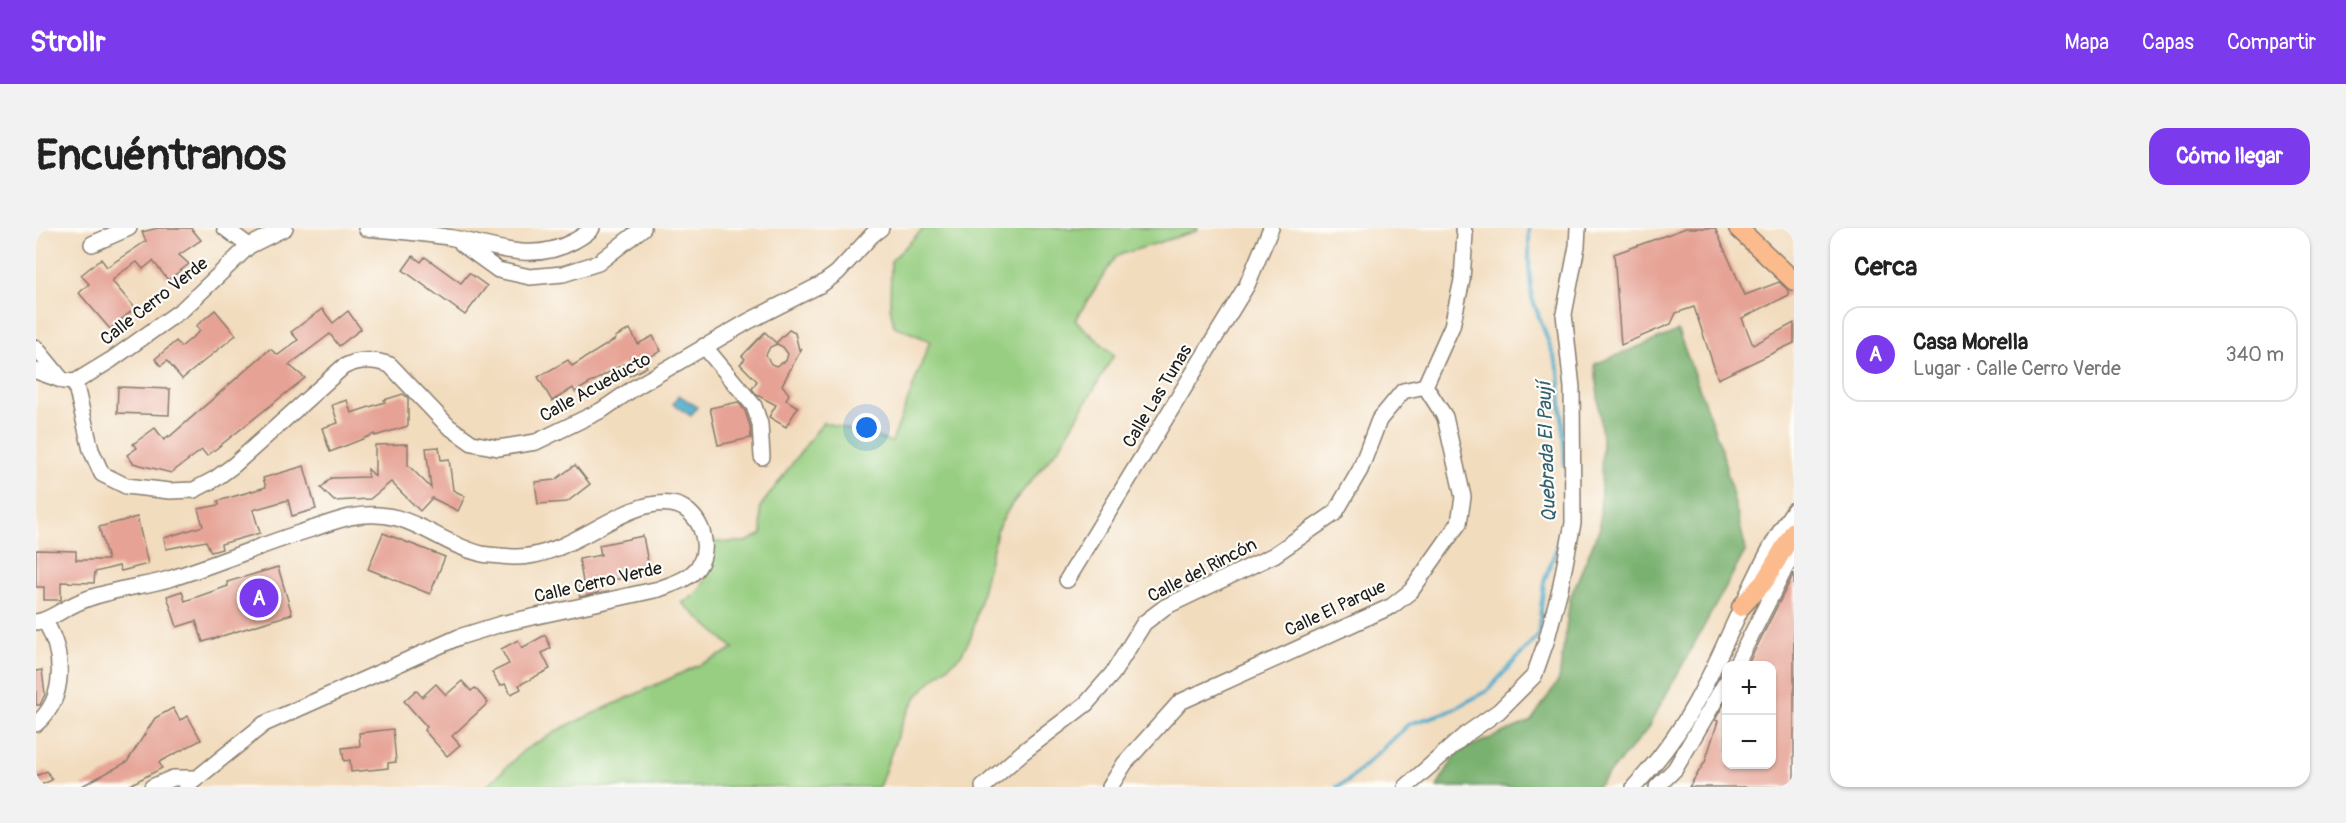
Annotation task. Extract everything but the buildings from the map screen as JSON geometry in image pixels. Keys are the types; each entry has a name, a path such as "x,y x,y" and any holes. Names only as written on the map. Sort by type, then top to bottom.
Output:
{"main road":[{"path":"1738,228 1794,281"},
{"path":"1756,228 1794,264"},
{"path":"1741,607 1764,582 1794,531"}],"street":[{"path":"92,244 129,228"},
{"path":"225,228 249,246"},
{"name":"Calle Cerro Verde","path":"69,382 111,360 183,309 249,246 285,228"},
{"path":"366,228 454,238 500,250 525,253 562,247 588,233 592,228"},
{"path":"454,238 498,270 530,277 563,274 598,263 643,228"},
{"name":"Calle Acueducto","path":"69,382 91,450 102,474 126,486 170,491 194,490 215,479 234,465 343,367 352,362 379,361 390,365 448,426 472,443 498,448 536,442 602,410 704,346 822,284 837,273 881,228"},
{"name":"Calle Las Tunas","path":"1067,580 1247,285 1271,228"},
{"path":"1425,386 1452,326 1462,280 1465,234 1463,228"},
{"path":"1406,787 1465,735 1499,711 1534,676 1546,642 1560,589 1573,523 1572,388 1564,314 1577,246 1578,228"},
{"path":"704,346 754,406 760,424 762,457"},
{"path":"36,348 69,382"},
{"path":"36,370 69,382"},
{"name":"Calle del Rincón","path":"983,787 1023,752 1086,704 1113,672 1144,623 1165,607 1274,555 1335,513 1360,470 1379,420 1403,391 1425,386"},
{"name":"Calle El Parque","path":"1110,787 1125,763 1180,702 1392,606 1411,591 1459,523 1463,497 1445,417 1425,386"},
{"name":"Calle Cerro Verde","path":"41,621 70,606 107,593 168,579 235,554 351,517 387,516 411,521 458,545 483,554 517,557 542,553 568,544 648,504 673,504 693,514 703,531 705,549 698,568 682,580 659,590 501,624 459,637 264,724 190,782"},
{"path":"1638,786 1671,742 1696,703 1752,582 1794,510"},
{"path":"1739,661 1794,551"},
{"path":"36,723 48,714 60,676 58,651 41,621"},
{"path":"1658,787 1676,769 1722,689"},
{"path":"152,787 173,778 190,782"}],"green space":[{"path":"924,228 1198,228 1196,231 1116,256 1075,320 1114,355 1061,445 1011,505 998,527 971,637 961,655 918,695 903,720 879,787 486,787 524,750 564,727 734,649 682,603 698,592 706,578 708,542 746,542 762,534 760,507 823,422 892,442 930,341 894,326 890,307 891,261"},
{"path":"1678,331 1721,447 1746,550 1646,731 1597,787 1437,787 1457,752 1531,721 1559,680 1570,598 1600,527 1602,439 1595,364"}],"water":[{"path":"679,395 697,407 691,416 673,404"}],"waterway":[{"name":"Quebrada El Paují","path":"1529,228 1532,298 1559,370 1565,467"},
{"name":"Quebrada El Paují","path":"1337,787 1348,781 1409,724 1448,712 1487,691 1538,636 1544,581 1565,527 1565,510"}],"place":[{"name":"Casa Morella","path":"259,598"}]}
